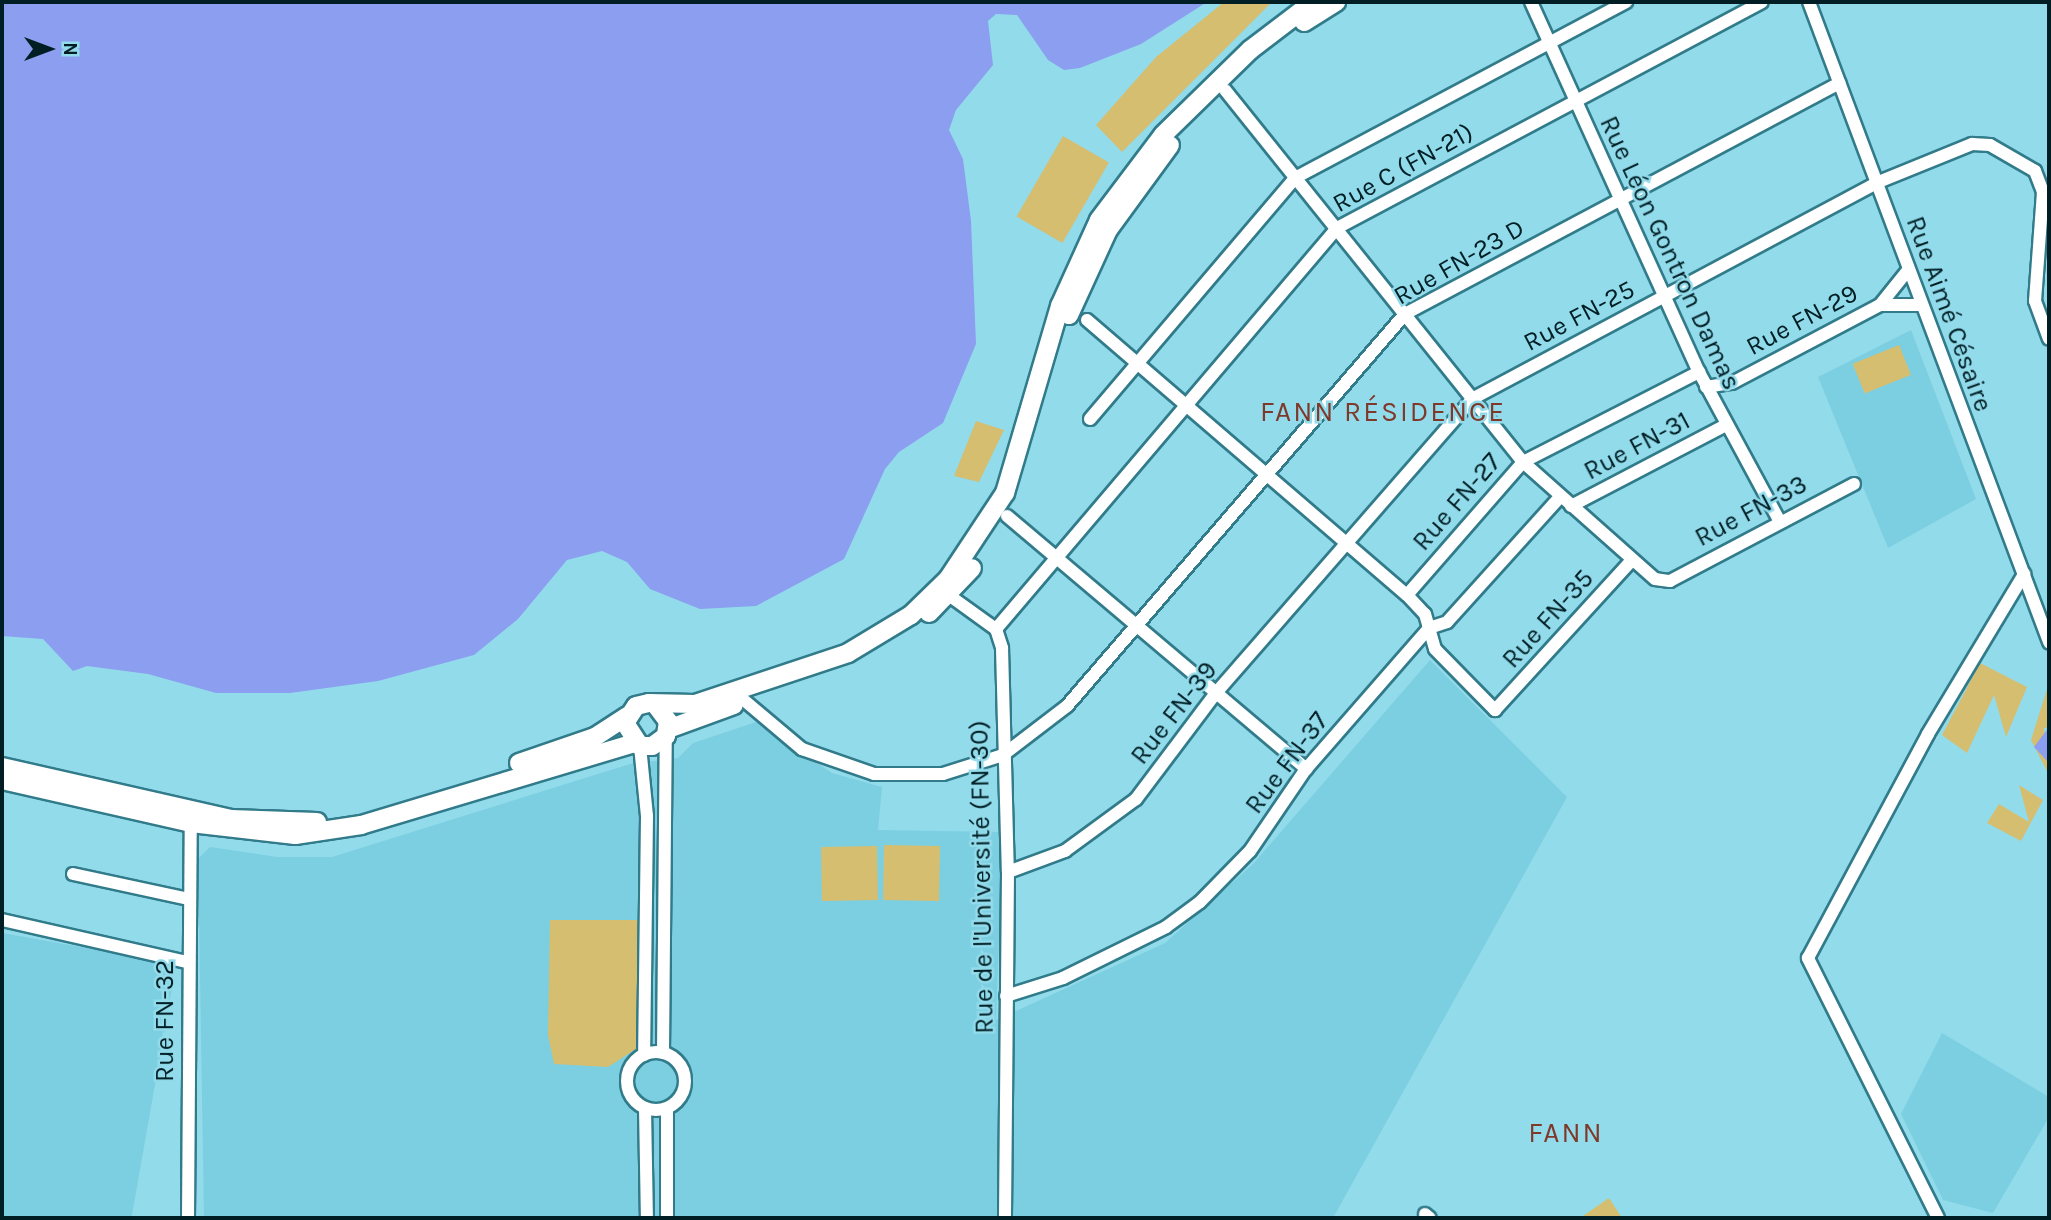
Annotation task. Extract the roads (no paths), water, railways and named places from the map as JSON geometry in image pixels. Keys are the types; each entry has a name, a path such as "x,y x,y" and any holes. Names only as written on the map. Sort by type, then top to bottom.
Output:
{"highway":[{"path":"2,767 231,819 306,823 402,803 580,743 627,716 636,706 695,704 848,653 911,615 948,579 1004,493 1060,306 1099,220 1163,135 1256,45 1313,2"},
{"path":"2,780 191,823 266,836 328,832 637,744 652,746 667,733 745,701 855,662 950,596 1007,516 1070,311 1095,255 1149,169 1225,90 1288,33 1336,2"},
{"path":"654,704 666,714 667,733"},
{"path":"627,716 626,731 637,744"}],"street":[{"name":"Rue Léon Gontron Damas","path":"1531,2 1667,295 1724,426 1778,518"},
{"path":"1090,419 1295,178 1626,2"},
{"name":"Rue C (FN-21)","path":"1052,556 1337,228 1762,2"},
{"name":"Rue Aimé Césaire","path":"1809,2 1919,305 2049,642"},
{"name":"Rue FN-23 D","path":"745,701 802,748 874,774 943,774 1003,755 1067,706 1405,314 1839,83"},
{"path":"1225,90 1523,462 1559,498 1632,560"},
{"name":"Rue FN-25","path":"1347,544 1472,399 1876,183 1972,144 1990,145 2035,170 2043,192 2035,300 2049,340"},
{"path":"1880,305 1908,270"},
{"path":"1880,305 1919,305"},
{"name":"Rue FN-29","path":"1706,387 1732,383 1880,305"},
{"path":"1087,320 1406,595 1425,614 1429,628"},
{"name":"Rue FN-27","path":"1406,595 1523,462 1699,372"},
{"name":"Rue FN-31","path":"1571,506 1724,426"},
{"name":"Rue FN-33","path":"1632,560 1655,579 1670,581 1778,518 1854,484"},
{"name":"Rue FN-37","path":"1006,996 1074,973 1166,927 1200,902 1250,851 1306,769 1429,628 1447,622 1559,498"},
{"path":"1007,516 1306,769"},
{"name":"Rue FN-39","path":"1008,872 1065,851 1112,820 1215,694 1347,544"},
{"path":"950,596 996,629 1052,556"},
{"name":"Rue FN-35","path":"1429,628 1435,649 1499,709 1632,560"},
{"path":"1938,1218 1810,973 1808,958 1928,733 2024,574"},
{"name":"Rue de l'Université (FN-30)","path":"996,629 1002,648 1008,872 1005,1218"},
{"path":"637,744 647,816 644,1055 627,1078 630,1094 645,1108 667,1109 680,1099 685,1075 663,1053 667,733"},
{"name":"Rue FN-32","path":"188,1218 187,962 191,823"},
{"path":"73,874 189,899"},
{"path":"2,920 187,962"},
{"path":"644,1055 663,1053"},
{"path":"645,1108 647,1218"},
{"path":"667,1109 667,1218"}],"water":[{"path":"2,2 1207,2 1141,44 1080,68 1064,70 1048,60 1017,15 996,14 988,21 993,65 956,110 949,130 963,159 971,221 976,344 943,423 899,452 885,469 844,559 756,606 700,609 650,589 627,562 602,551 567,560 518,619 474,655 378,681 290,693 216,693 148,674 87,666 73,671 43,639 2,636"},
{"path":"2049,727 2049,763 2034,747"}],"district":[{"name":"FANN RÉSIDENCE","path":"1383,412"},
{"name":"FANN","path":"1566,1133"}]}
